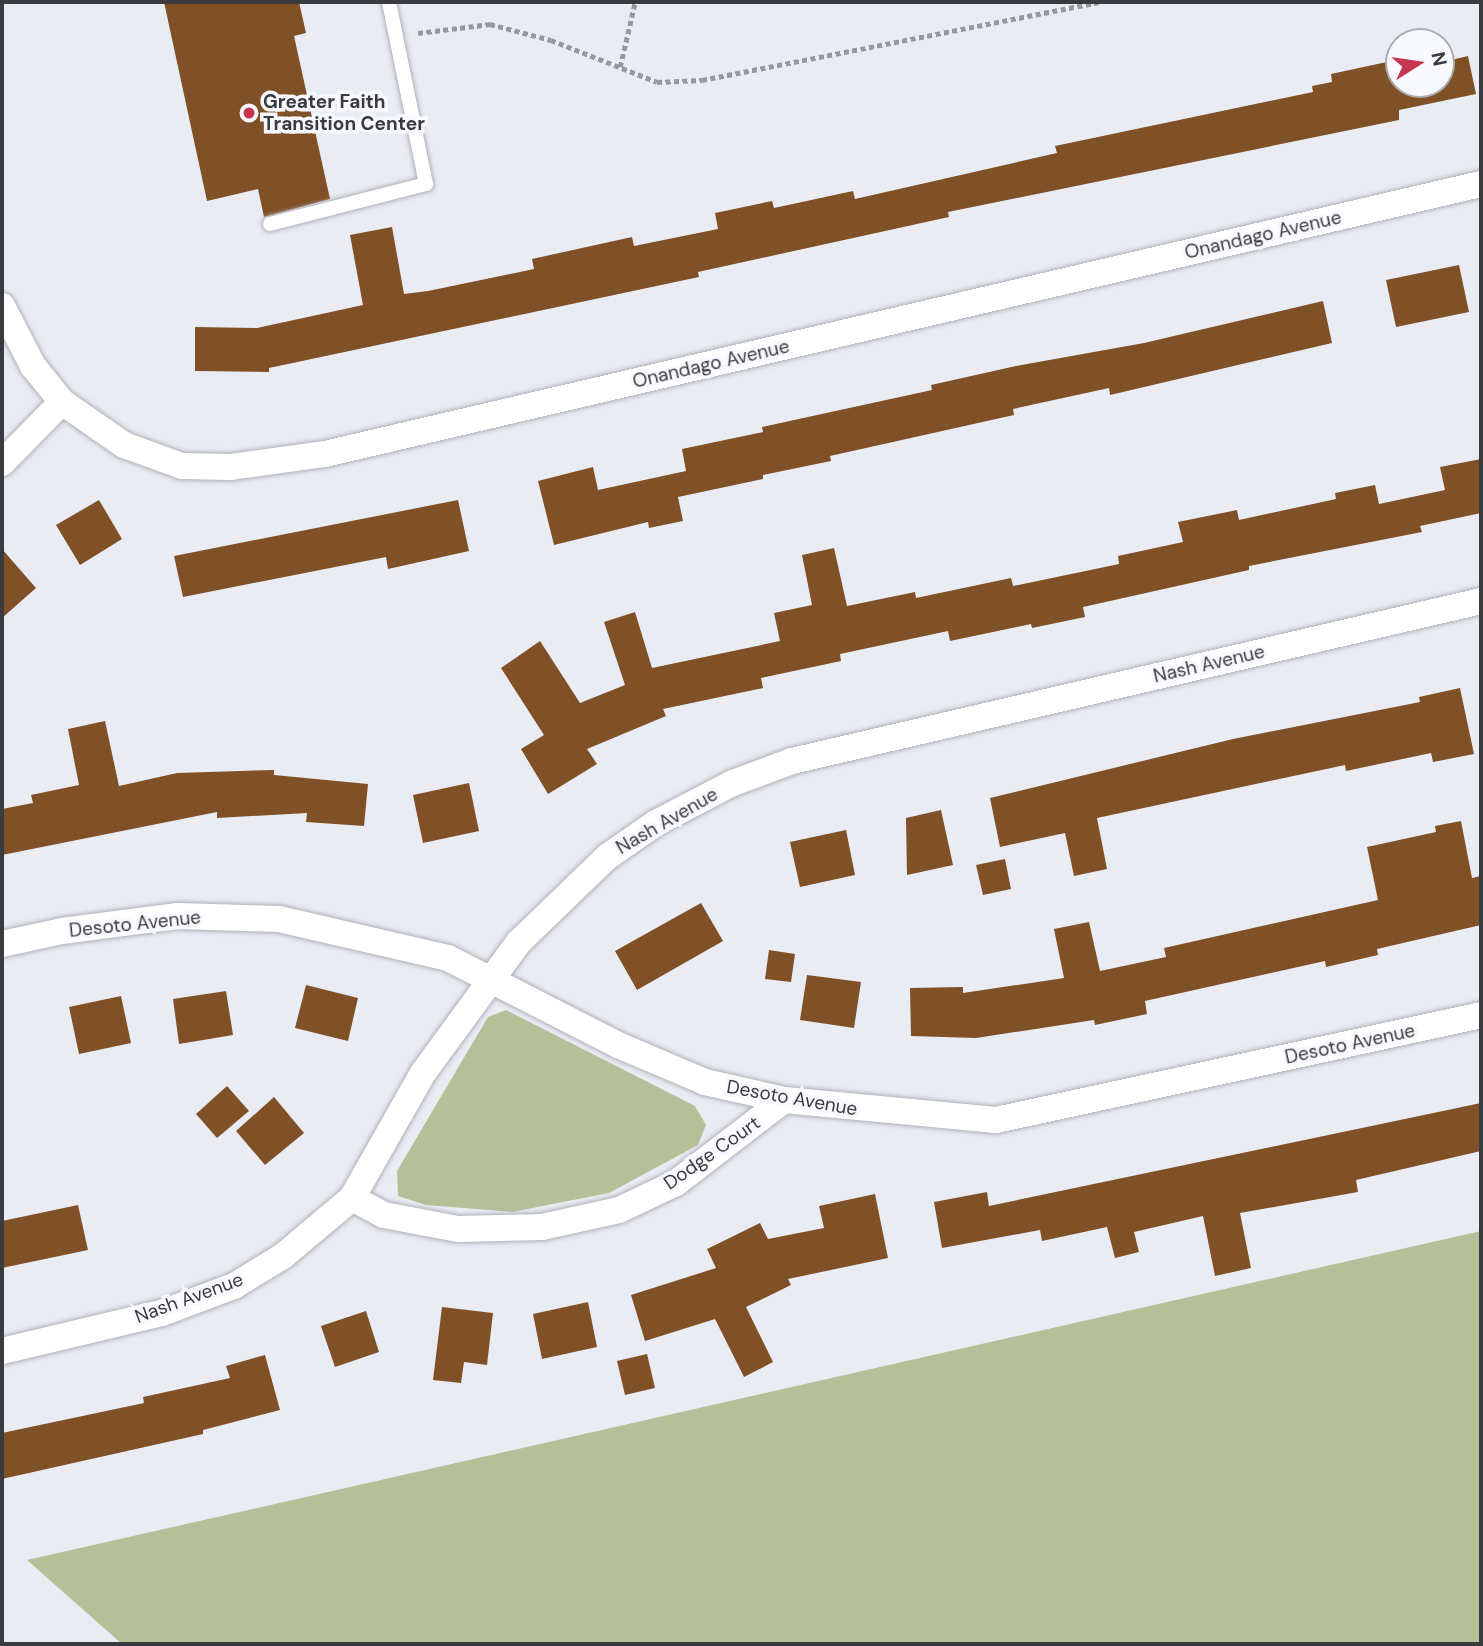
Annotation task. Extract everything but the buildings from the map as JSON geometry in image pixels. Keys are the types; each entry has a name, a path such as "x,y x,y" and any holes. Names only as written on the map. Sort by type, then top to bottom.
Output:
{"street":[{"name":"Onandago Avenue","path":"2,306 33,366 62,402 124,445 182,466 230,467 325,454 1481,184"},
{"path":"2,463 62,402"},
{"name":"Nash Avenue","path":"2,1352 162,1313 234,1286 283,1256 352,1198 423,1073 490,977 519,942 607,857 656,822 733,783 792,761 1481,601"},
{"name":"Desoto Avenue","path":"2,944 62,930 178,916 279,919 448,958 490,977 618,1045 705,1082 784,1100 996,1120 1481,1015"},
{"name":"Dodge Court","path":"352,1198 384,1215 458,1229 542,1227 567,1222 619,1210 676,1183 784,1100"}],"lane":[{"path":"270,224 426,184 389,2"}],"path":[{"path":"620,67 635,2"},
{"path":"396,38 454,25 490,24 551,40 657,82 702,80 1099,2"}],"green space":[{"path":"506,1010 695,1106 706,1125 698,1145 609,1193 512,1212 426,1205 398,1196 397,1171 488,1017"},
{"path":"1481,1231 1481,1644 122,1644 27,1560"}],"place":[{"name":"Greater Faith Transition Center","path":"249,113"}]}
